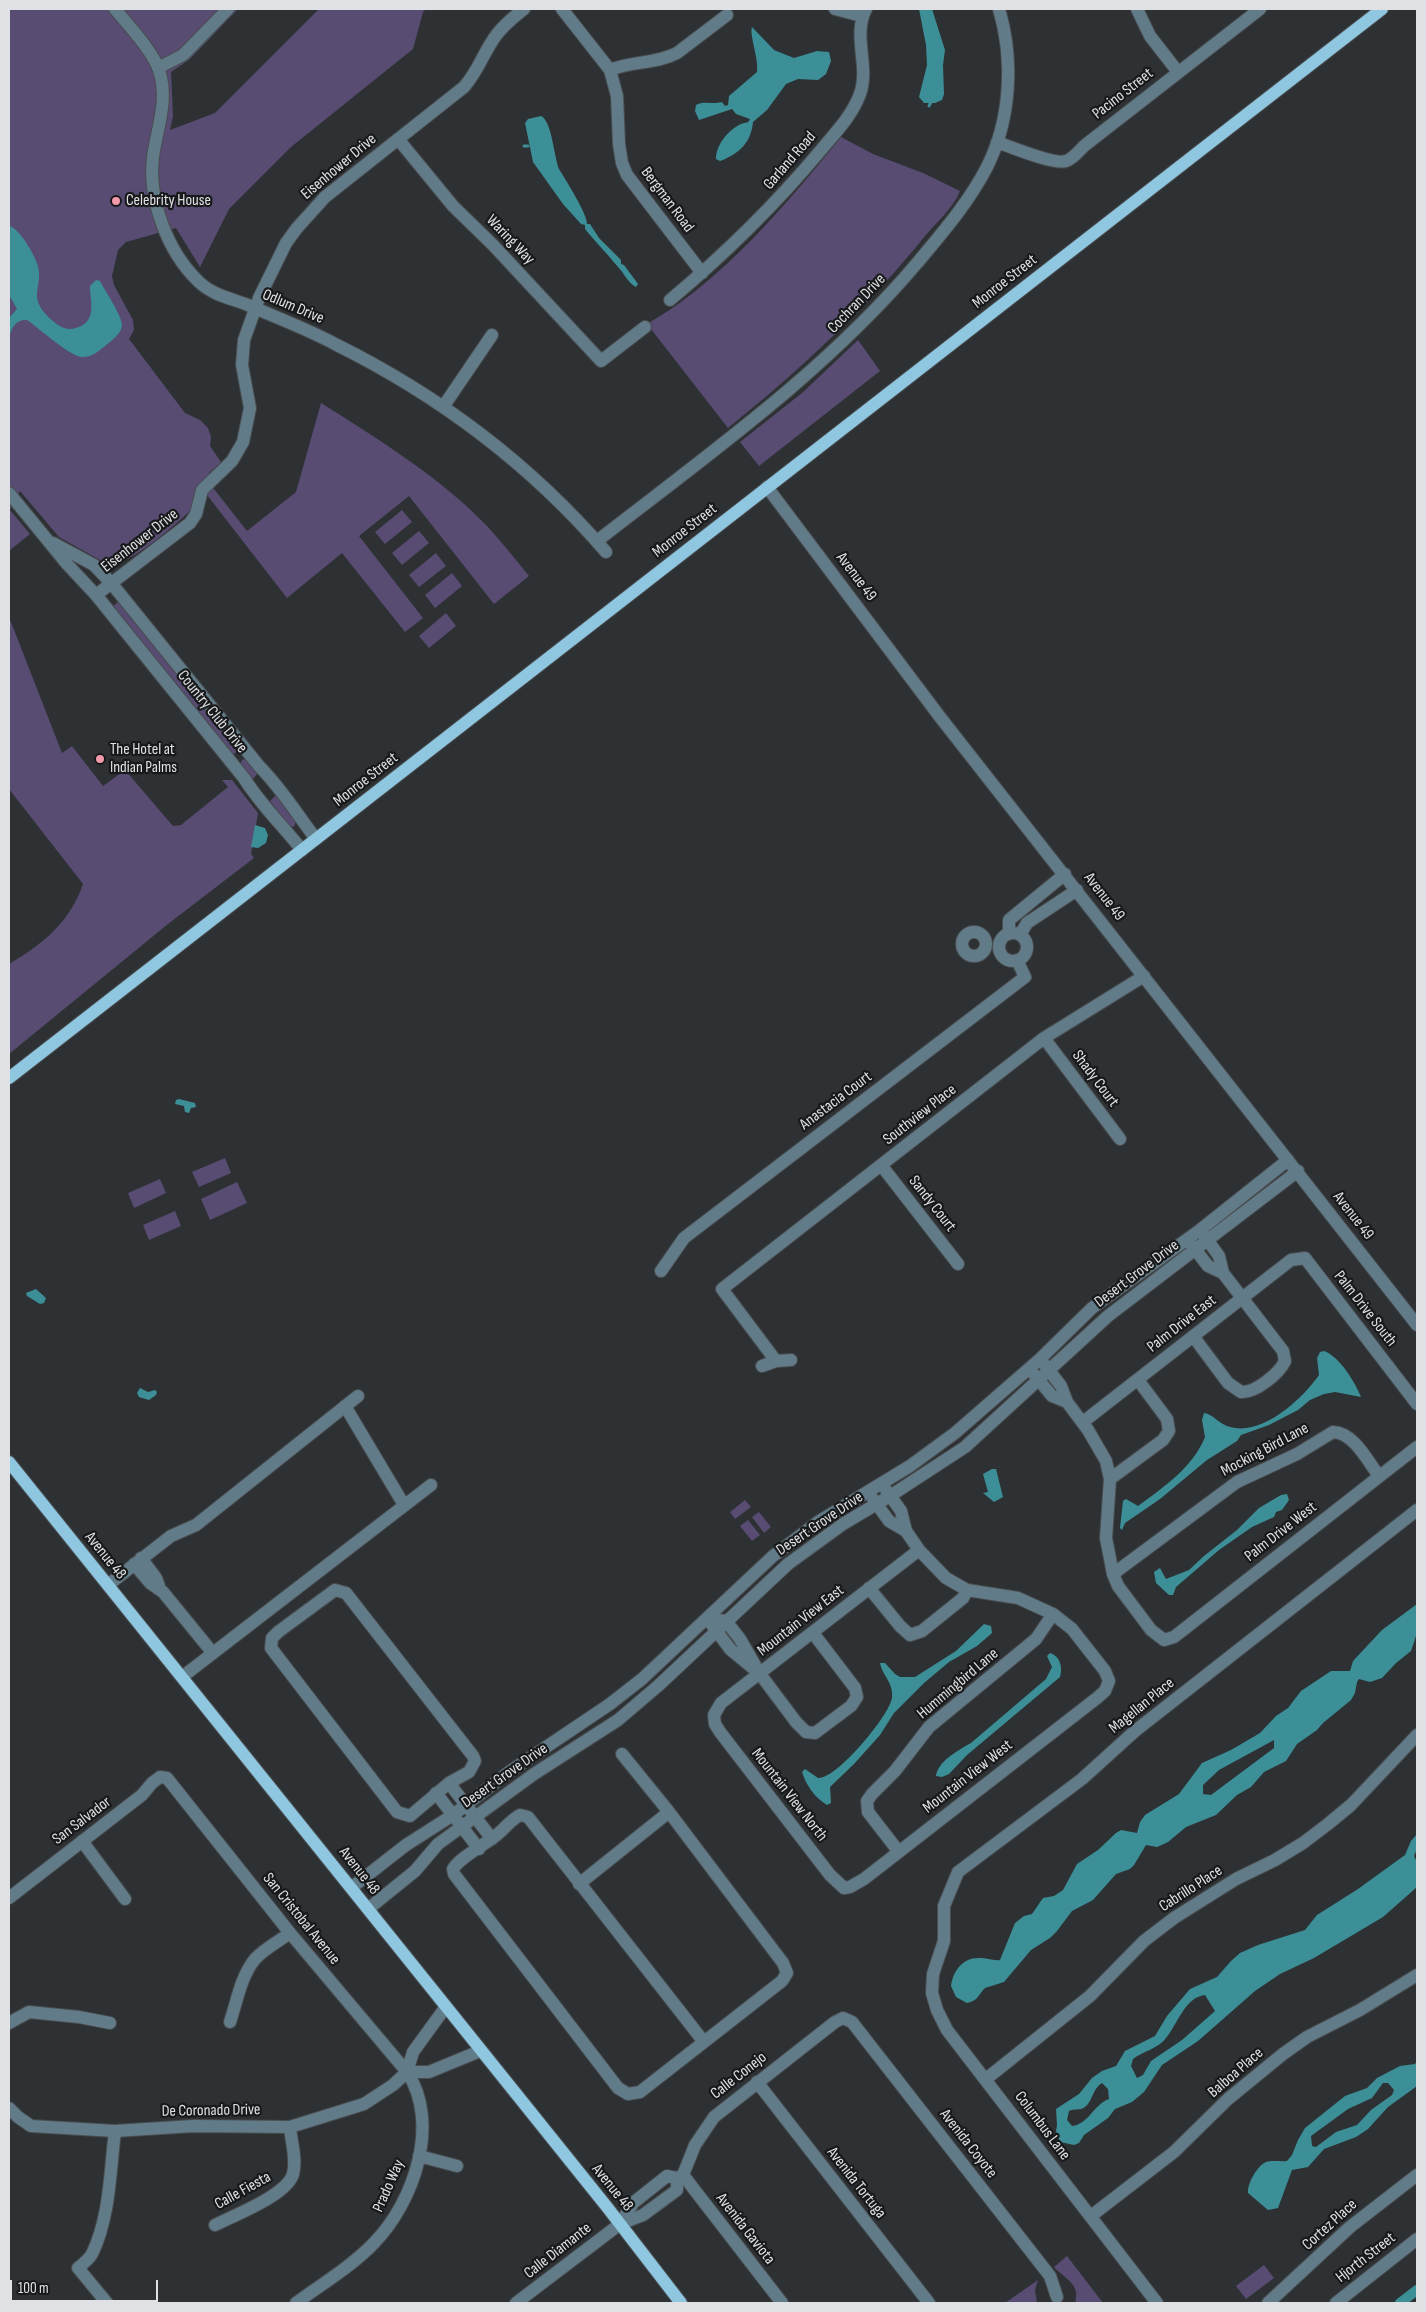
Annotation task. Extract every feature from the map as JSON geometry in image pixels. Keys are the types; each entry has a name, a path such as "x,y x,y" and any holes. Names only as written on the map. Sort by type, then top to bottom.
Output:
{"main road":[{"name":"Monroe Street","path":"9,1078 1382,9"},
{"name":"Avenue 48","path":"9,1462 620,2224 681,2303"}],"street":[{"name":"Odlum Drive","path":"115,9 158,68 163,91 162,114 152,171 154,194 164,227 182,261 198,281 218,294 255,308 352,352 443,407 523,467 606,552"},
{"path":"158,68 183,54 228,9"},
{"name":"Eisenhower Drive","path":"96,595 190,523 196,514 202,490 227,467 239,451 246,431 250,408 242,353 255,308 276,260 303,220 325,197 464,87 480,67 499,31 524,9"},
{"name":"Bergman Road","path":"562,9 610,70 617,96 619,144 622,163 627,174 702,273"},
{"path":"835,9 864,12"},
{"name":"Cochran Drive","path":"597,541 773,404 853,333 898,285 971,195 987,166 997,142 1006,110 1008,54 999,9"},
{"path":"1137,9 1150,36 1178,72"},
{"name":"Pacino Street","path":"997,142 1051,162 1064,162 1070,159 1084,146 1260,9"},
{"name":"Garland Road","path":"670,300 752,226 785,192 849,116 860,95 863,79 860,44 864,12"},
{"path":"610,70 627,64 668,57 677,53 726,14"},
{"name":"Waring Way","path":"398,139 453,206 493,245 601,361 644,327"},
{"path":"443,407 492,335"},
{"name":"Avenue 49","path":"767,487 940,717 1417,1325"},
{"name":"Country Club Drive","path":"9,493 47,540 96,595 244,778 255,795 302,850"},
{"name":"Country Club Drive","path":"47,540 94,565 112,584 259,766 276,783 287,802 316,839"},
{"path":"1014,934 1009,920 1065,874"},
{"path":"1017,960 1012,961 1002,956 993,945 1004,936 1014,934 1027,923 1077,890"},
{"name":"Anastacia Court","path":"661,1271 684,1238 1025,977 1017,960 1022,958 1027,948 1026,943 1014,934"},
{"name":"Southview Place","path":"776,1361 722,1289 1044,1038 1144,976"},
{"name":"Shady Court","path":"1044,1038 1120,1139"},
{"name":"Desert Grove Drive","path":"351,1888 406,1845 453,1815 509,1772 610,1704 642,1679 773,1556 818,1522 910,1466 955,1434 1040,1359 1092,1308 1200,1230 1288,1160"},
{"name":"Sandy Court","path":"881,1166 958,1264"},
{"name":"Desert Grove Drive","path":"368,1909 415,1871 438,1844 475,1816 534,1774 618,1720 659,1685 788,1564 843,1524 877,1505 965,1447 1108,1316 1298,1172"},
{"path":"1193,1336 1235,1390 1246,1393 1252,1391 1278,1372 1285,1361 1283,1351 1223,1273 1219,1256 1200,1230"},
{"path":"1187,1239 1208,1266 1223,1273"},
{"name":"Palm Drive East","path":"1083,1422 1291,1260 1305,1258"},
{"name":"Palm Drive South","path":"1305,1258 1417,1404"},
{"path":"1040,1359 1061,1386 1067,1402 1083,1422 1100,1449 1110,1479 1106,1538 1113,1574"},
{"path":"762,1366 776,1361 791,1360"},
{"path":"1030,1368 1052,1396 1067,1402"},
{"path":"1110,1479 1163,1440 1169,1431 1167,1419 1138,1380"},
{"path":"108,1585 170,1536 196,1525 358,1396"},
{"path":"345,1406 404,1505"},
{"name":"Mocking Bird Lane","path":"1113,1574 1237,1482 1297,1454 1333,1432 1345,1435 1351,1439 1379,1476"},
{"name":"Palm Drive West","path":"1113,1574 1118,1586 1151,1630 1164,1640 1174,1637 1417,1447"},
{"path":"881,1483 901,1511 906,1531 919,1550 946,1578 967,1590 1018,1598 1052,1614"},
{"path":"182,1676 431,1484"},
{"path":"868,1491 888,1522 906,1531"},
{"name":"Magellan Place","path":"940,1957 944,1941 944,1906 958,1872 1082,1779 1135,1731 1417,1510"},
{"name":"Mountain View East","path":"715,1724 714,1715 716,1709 919,1550"},
{"path":"137,1561 156,1578 160,1588 212,1652"},
{"path":"869,1588 900,1626 910,1635 922,1631 963,1598 967,1590"},
{"path":"340,1590 346,1593 474,1756 475,1761 469,1772 436,1793 415,1814 406,1816 397,1812 274,1654 271,1648 272,1638 331,1591 340,1590"},
{"name":"Mountain View West","path":"839,1885 844,1888 857,1884 1105,1691 1109,1681 1105,1671 1072,1629 1052,1614"},
{"name":"Hummingbird Lane","path":"899,1852 868,1812 867,1801 900,1766 929,1727 1036,1640 1052,1614"},
{"path":"707,1617 726,1621 740,1639 760,1674 796,1722 806,1732 815,1733 855,1701 855,1688 813,1633"},
{"path":"707,1617 730,1649 760,1674"},
{"name":"Mountain View North","path":"715,1724 839,1885"},
{"name":"Cabrillo Place","path":"986,2079 1090,1996 1144,1941 1174,1918 1236,1879 1276,1860 1303,1844 1351,1805 1417,1735"},
{"path":"622,1754 669,1812 783,1963 787,1973 782,1981 704,2042 640,2092 628,2094 618,2088 458,1880 453,1869 492,1839 517,1816 528,1817 704,2042"},
{"name":"San Salvador","path":"9,1898 142,1795 152,1782 160,1776 173,1784"},
{"path":"449,1783 492,1839"},
{"name":"San Cristobal Avenue","path":"173,1784 290,1932 407,2072"},
{"path":"436,1793 479,1849"},
{"path":"579,1884 669,1812"},
{"path":"428,1832 438,1844"},
{"path":"82,1841 125,1899"},
{"path":"230,2022 243,1980 256,1958 290,1932"},
{"name":"Columbus Lane","path":"940,1957 933,1974 932,1993 937,2010 947,2030 1155,2302"},
{"name":"Balboa Place","path":"1091,2216 1174,2152 1228,2099 1283,2054 1307,2037 1360,2010 1417,1975"},
{"name":"De Coronado Drive","path":"9,2124 115,2131 193,2126 290,2126 364,2104 393,2085 407,2072 413,2052 446,2008"},
{"path":"9,2024 30,2012 79,2017 110,2023"},
{"name":"Calle Conejo","path":"620,2224 643,2215 677,2190 680,2177 694,2145 714,2117 835,2022 843,2018"},
{"name":"Avenida Coyote","path":"843,2018 852,2022 1050,2276 1057,2297"},
{"path":"407,2072 429,2072 480,2051"},
{"name":"Prado Way","path":"296,2303 352,2263 384,2232 400,2208 420,2156 423,2126 414,2083 407,2072"},
{"name":"Avenida Tortuga","path":"757,2082 929,2303"},
{"path":"9,2108 31,2126"},
{"name":"Calle Fiesta","path":"215,2224 276,2194 290,2181 294,2162 290,2126"},
{"path":"107,2303 78,2268 91,2256 100,2229 109,2187 115,2131"},
{"path":"420,2156 457,2166"},
{"name":"Cortez Place","path":"1268,2303 1350,2227 1417,2175"},
{"name":"Avenida Gaviota","path":"680,2177 782,2303"},
{"name":"Calle Diamante","path":"516,2303 620,2224"},
{"name":"Hjorth Street","path":"1336,2303 1417,2239"}],"shaded area":[{"path":"9,9 238,9 190,59 171,72 173,116 170,130 215,113 319,9 426,9 423,12 413,49 291,147 229,209 200,267 176,228 126,242 118,250 112,276 114,285 133,320 134,330 129,339 185,413 200,420 208,428 211,437 210,446 221,462 209,473 214,489 247,531 296,492 321,403 408,460 449,491 487,526 529,576 494,604 409,496 359,536 423,618 405,632 342,553 287,598 207,495 173,527 148,546 135,555 107,568 100,560 59,537 20,491 10,510 30,534 9,551"},
{"path":"841,137 873,154 923,173 960,191 954,203 944,215 903,263 856,313 807,361 728,428 647,324 701,287 751,240 799,188"},
{"path":"858,340 880,371 759,466 740,442 802,393"},
{"path":"402,510 412,522 385,544 375,532"},
{"path":"419,531 429,543 402,565 392,553"},
{"path":"436,553 446,566 419,587 409,575"},
{"path":"452,573 462,586 435,608 425,595"},
{"path":"118,602 122,603 238,750 233,755 113,606"},
{"path":"446,613 456,626 429,648 419,636"},
{"path":"9,617 62,753 72,746 103,786 125,770 173,826 181,825 228,787 222,780 232,780 258,813 251,854 254,858 168,924 9,1054 9,964 54,931 71,910 83,884 9,789"},
{"path":"242,760 248,760 258,773 253,779 250,779 240,766"},
{"path":"276,795 296,821 294,827 289,826 270,801"},
{"path":"225,1158 231,1173 199,1187 192,1172"},
{"path":"160,1179 166,1193 134,1208 128,1193"},
{"path":"237,1182 247,1203 210,1220 201,1199"},
{"path":"175,1211 181,1226 149,1240 143,1225"},
{"path":"745,1500 751,1507 735,1519 730,1512"},
{"path":"759,1512 771,1527 764,1533 752,1517"},
{"path":"748,1520 760,1535 752,1541 740,1526"},
{"path":"1067,2256 1103,2303 1075,2303 1076,2291 1074,2286 1054,2267"},
{"path":"1264,2265 1274,2278 1246,2299 1236,2286"},
{"path":"1038,2280 1035,2290 1037,2303 1005,2303"}],"water":[{"path":"919,9 932,9 945,50 943,65 944,94 942,100 935,103 924,103 919,97 927,65 926,45"},
{"path":"752,27 774,50 794,58 817,51 829,52 831,61 826,74 818,80 798,79 786,84 767,110 753,122 750,136 743,147 733,155 720,161 716,159 720,143 732,130 748,122 750,119 736,114 732,109 699,120 695,111 696,105 722,102 725,106 728,105 729,96 757,72"},
{"path":"541,116 548,125 559,169 580,205 587,224 590,224 599,238 621,260 621,264 624,265 638,284 636,287 585,229 585,225 581,224 563,204 533,162 525,123 528,119"},
{"path":"9,226 18,232 32,253 39,272 37,295 39,305 49,318 58,325 72,329 83,325 87,321 91,311 90,286 96,280 100,281 116,310 122,326 120,332 100,350 88,357 75,355 27,320 19,321 12,328 9,339 9,318 17,309 9,295"},
{"path":"255,825 265,828 268,835 266,843 258,848 251,847"},
{"path":"176,1100 195,1103 196,1107 191,1108 189,1113 185,1112 184,1106 175,1104"},
{"path":"36,1289 46,1298 44,1303 40,1304 27,1296 26,1293"},
{"path":"1324,1351 1341,1364 1351,1377 1361,1397 1335,1392 1324,1394 1310,1400 1298,1410 1269,1425 1241,1435 1237,1441 1207,1460 1160,1499 1125,1523 1122,1530 1120,1528 1123,1501 1126,1499 1138,1506 1177,1476 1193,1458 1205,1437 1202,1420 1204,1413 1230,1427 1243,1428 1268,1421 1303,1395 1312,1384 1319,1375 1317,1358 1320,1352"},
{"path":"140,1388 148,1392 155,1390 157,1392 156,1395 149,1400 139,1397 137,1393"},
{"path":"996,1469 1003,1497 994,1502 983,1493 988,1492 983,1474"},
{"path":"1287,1494 1289,1500 1282,1510 1276,1512 1274,1517 1252,1527 1219,1550 1176,1587 1173,1595 1169,1595 1156,1583 1154,1572 1160,1568 1166,1579 1189,1570 1237,1530 1259,1508 1281,1495"},
{"path":"1417,1604 1417,1633 1411,1651 1382,1678 1370,1682 1359,1679 1351,1700 1317,1730 1297,1744 1286,1761 1264,1772 1251,1787 1237,1795 1216,1815 1186,1827 1168,1842 1157,1847 1146,1845 1130,1869 1116,1874 1093,1900 1072,1911 1057,1931 1050,1938 1031,1950 1004,1982 985,1988 971,2002 967,2003 956,1997 951,1986 954,1975 960,1966 974,1958 1000,1960 1015,1923 1024,1916 1032,1914 1043,1898 1054,1896 1063,1890 1077,1864 1098,1850 1121,1830 1137,1833 1140,1822 1145,1815 1179,1794 1202,1763 1231,1750 1260,1733 1276,1716 1288,1708 1301,1691 1331,1671 1350,1671 1353,1661 1382,1630","holes":["1274,1740 1274,1748 1211,1795 1203,1794 1203,1785 1219,1770"]},
{"path":"984,1624 991,1626 992,1633 977,1646 949,1662 924,1683 894,1713 880,1735 830,1787 831,1803 827,1805 819,1799 806,1782 802,1772 805,1769 818,1778 826,1776 849,1758 872,1732 889,1707 892,1698 890,1683 880,1663 885,1663 900,1677 915,1677 956,1651"},
{"path":"1050,1653 1060,1662 1060,1677 967,1755 949,1774 942,1777 936,1776 945,1761 971,1743 1046,1679 1052,1667 1047,1656"},
{"path":"1417,1834 1417,1849 1414,1856 1417,1862 1417,1887 1383,1917 1314,1958 1280,1974 1255,1991 1198,2041 1162,2065 1144,2092 1132,2102 1115,2109 1108,2118 1084,2135 1079,2143 1074,2145 1060,2142 1056,2131 1056,2109 1079,2094 1092,2078 1102,2071 1116,2066 1125,2051 1155,2036 1167,2016 1190,1989 1217,1977 1240,1953 1258,1945 1305,1930 1317,1915 1358,1889 1405,1855 1411,1841","holes":["1205,1995 1215,2011 1182,2040 1151,2061 1143,2075 1137,2078 1131,2066 1133,2059 1163,2042 1187,2006 1198,1997","1102,2083 1108,2089 1109,2099 1099,2105 1083,2122 1072,2126 1067,2120 1069,2111 1085,2107 1090,2102 1096,2088"]},
{"path":"1417,2061 1417,2086 1388,2107 1368,2129 1356,2137 1324,2149 1308,2167 1292,2170 1278,2208 1268,2210 1248,2193 1251,2180 1259,2167 1268,2161 1287,2161 1292,2155 1305,2128 1345,2096 1367,2088 1377,2078 1400,2066 1415,2064","holes":["1383,2083 1388,2083 1394,2090 1392,2095 1371,2110 1357,2125 1336,2132 1316,2147 1312,2146 1311,2136 1348,2109 1372,2098"]}],"waterway":[{"path":"929,106 931,102"},
{"path":"1400,2303 1417,2290"}],"place":[{"name":"Celebrity House","path":"116,201"},
{"name":"The Hotel at Indian Palms","path":"100,759"}]}
